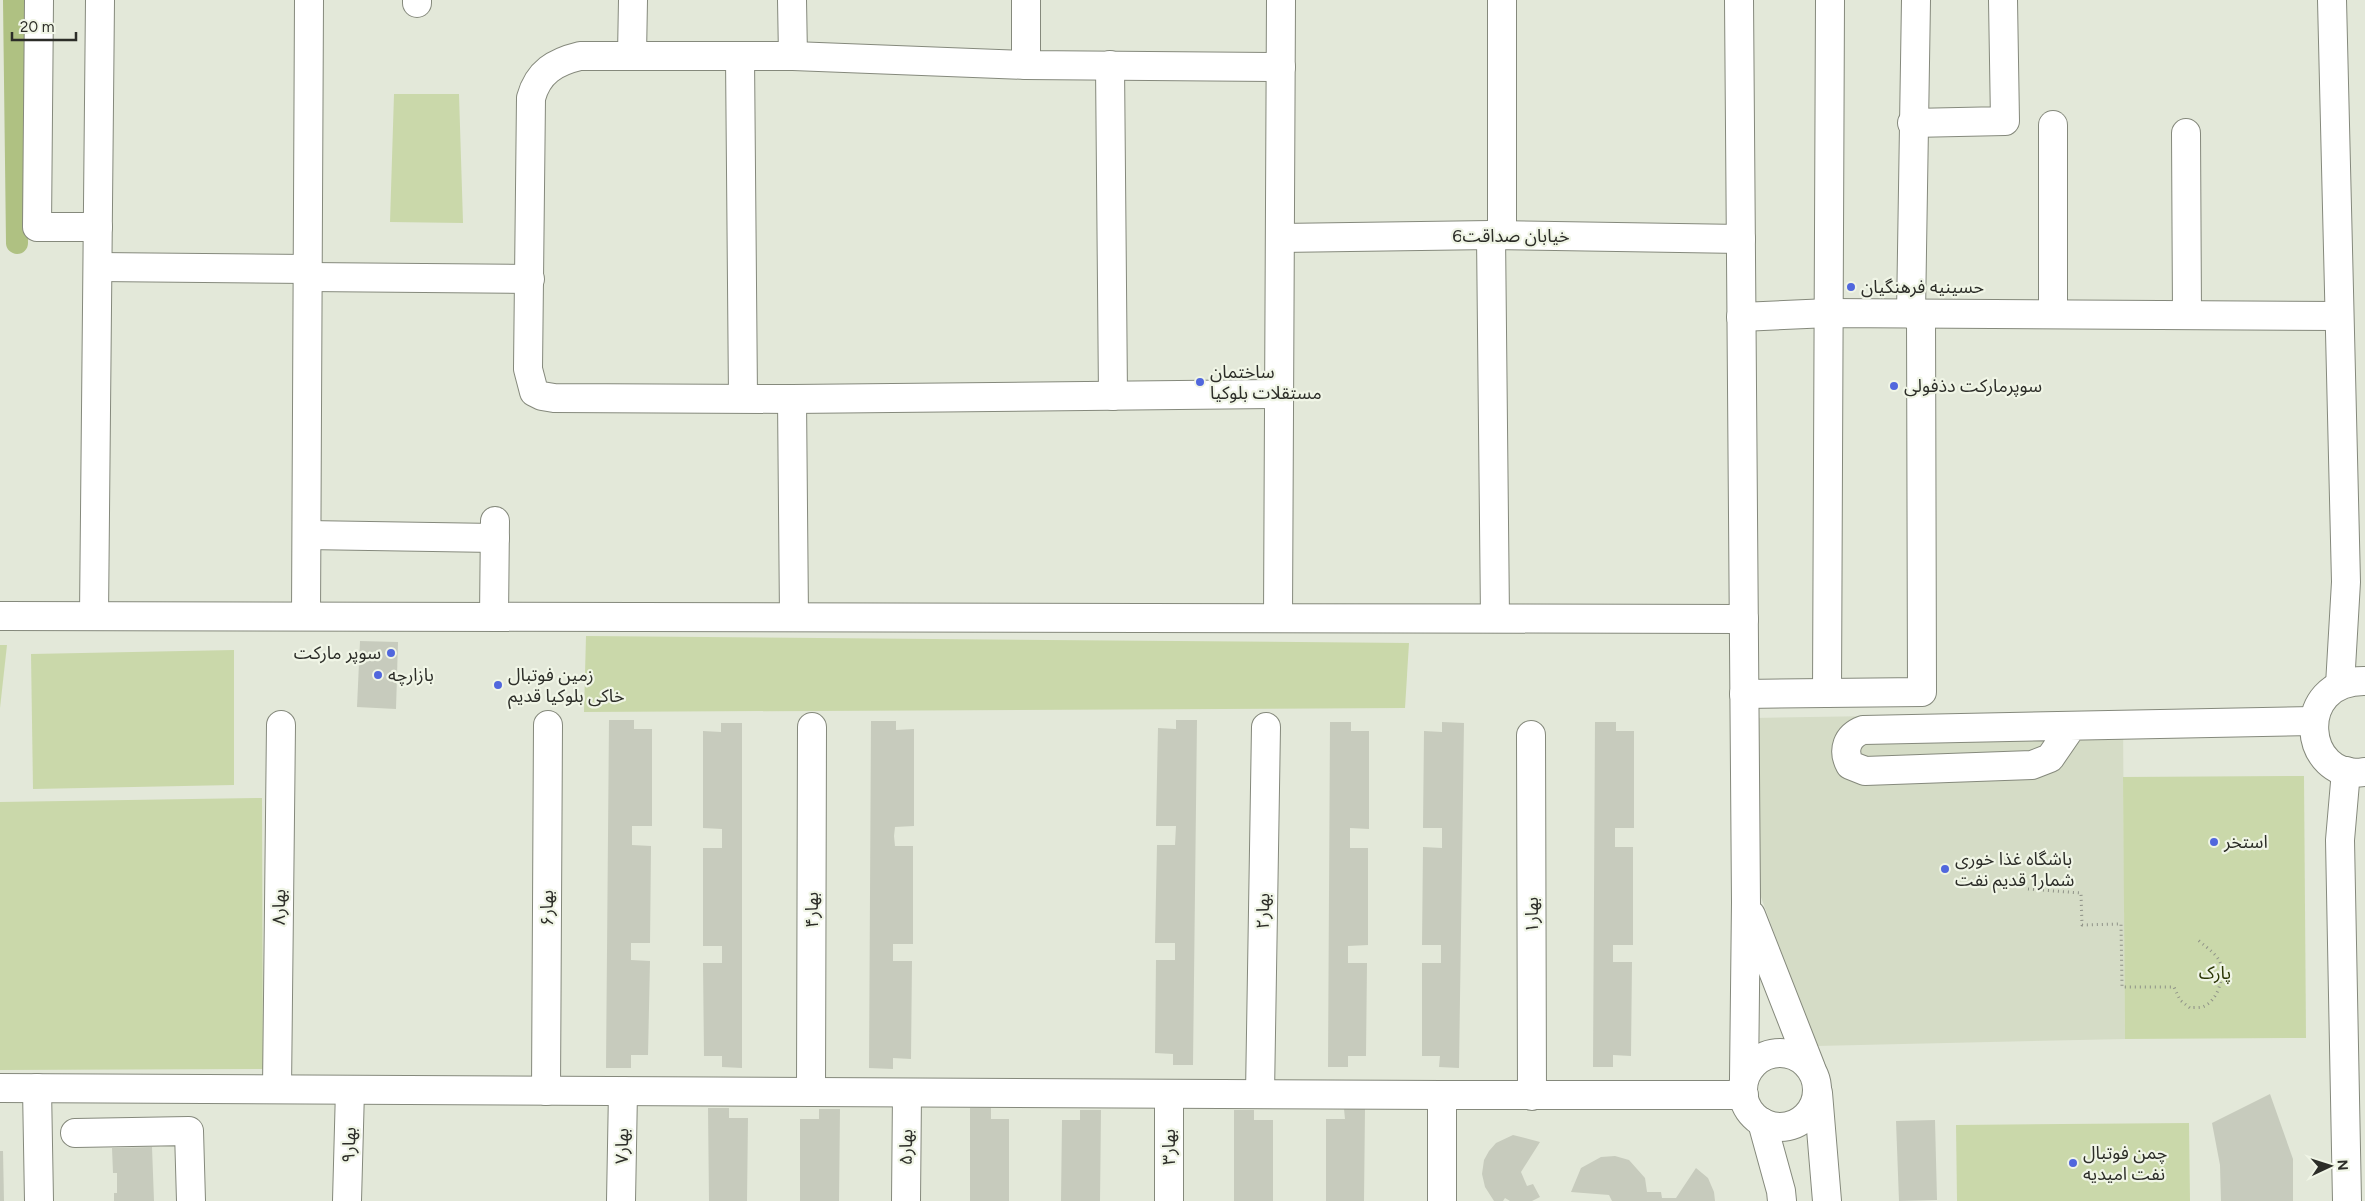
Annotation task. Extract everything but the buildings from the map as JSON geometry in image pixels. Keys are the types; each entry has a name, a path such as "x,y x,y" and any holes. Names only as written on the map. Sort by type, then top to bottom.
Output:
{"street":[{"path":"39,0 37,227 98,226"},
{"path":"94,616 100,0"},
{"path":"306,616 309,0"},
{"path":"632,55 633,0"},
{"path":"792,0 793,56"},
{"path":"1026,0 1026,65"},
{"path":"1278,618 1281,0"},
{"path":"1495,618 1497,235 1502,0"},
{"path":"1739,0 1746,902 1744,1087 1750,1111 1762,1122 1778,1127 1794,1124 1808,1115 1816,1100 1814,1076 1799,1057 1782,1052 1766,1055 1753,1064 1744,1087"},
{"path":"1827,693 1830,0"},
{"path":"1744,694 1922,692 1912,124 1916,0"},
{"path":"1912,124 2005,121 2003,0"},
{"path":"2332,0 2346,582 2352,683 2328,692 2319,704 2313,721 2315,743 2324,757 2334,766 2356,772 2340,840 2355,1106 2347,1201"},
{"path":"1280,394 792,399 554,398 542,396 534,392 528,369 531,98 534,85 545,70 563,60 580,56 632,55 793,56 1026,65 1281,67"},
{"path":"740,57 743,398"},
{"path":"1110,66 1113,396"},
{"path":"2053,314 2054,125"},
{"path":"2186,133 2187,315"},
{"name":"خیابان صداقت6","path":"1280,238 1497,235 1741,239"},
{"path":"98,266 530,279"},
{"path":"1741,317 1829,313 2339,316"},
{"path":"792,399 794,617"},
{"path":"307,535 495,530 494,617"},
{"path":"0,616 1744,619"},
{"path":"2072,726 2050,758 2032,765 1865,771 1850,765 1846,757 1849,739 1855,733 1863,730 2313,721"},
{"name":"بهار۶","path":"546,1091 548,724"},
{"name":"بهار۸","path":"276,1090 281,725"},
{"name":"بهار۴","path":"811,1092 812,728"},
{"name":"بهار۲","path":"1260,1094 1266,728"},
{"name":"بهار۱","path":"1531,734 1532,1096"},
{"path":"1746,902 1814,1076 1827,1201"},
{"path":"0,1088 1532,1096 1744,1087"},
{"path":"37,1088 39,1201"},
{"name":"بهار۹","path":"347,1201 350,1090"},
{"name":"بهار۷","path":"621,1201 623,1091"},
{"name":"بهار۵","path":"906,1201 907,1093"},
{"name":"بهار۳","path":"1168,1094 1169,1201"},
{"path":"1442,1095 1442,1201"},
{"path":"1762,1122 1782,1201"},
{"path":"75,1133 189,1131 191,1201"}],"path":[{"path":"2028,889 2081,893 2082,925 2121,924 2122,987 2174,987 2180,1000 2190,1008 2204,1006 2212,998 2219,988 2222,975 2219,960 2197,939"}],"shaded area":[{"path":"2123,712 2125,1039 1816,1046 1758,889 1754,718"}],"green space":[{"path":"394,94 459,94 463,223 390,222"},
{"path":"586,636 1409,643 1405,708 584,712"},
{"path":"0,645 7,645 0,708"},
{"path":"234,650 234,785 33,789 31,654"},
{"name":"پارک","path":"2304,776 2306,1038 2125,1039 2123,777"},
{"path":"262,798 263,1069 0,1070 0,802"},
{"name":"چمن فوتبال نفت امیدیه","path":"2189,1123 2190,1201 1957,1201 1956,1125"}],"waterway":[{"path":"14,0 17,243"}],"place":[{"name":"حسینیه فرهنگیان","path":"1851,287"},
{"name":"ساختمان مستقلات بلوکیا","path":"1200,382"},
{"name":"سوپرمارکت دذفولی","path":"1894,386"},
{"name":"سوپر مارکت","path":"391,653"},
{"name":"بازارچه","path":"378,675"},
{"name":"زمین فوتبال خاکی بلوکیا قدیم","path":"498,685"},
{"name":"استخر","path":"2214,842"},
{"name":"باشگاه غذا خوری شمار1 قدیم نفت","path":"1945,869"},
{"name":"چمن فوتبال نفت امیدیه","path":"2073,1163"}]}
